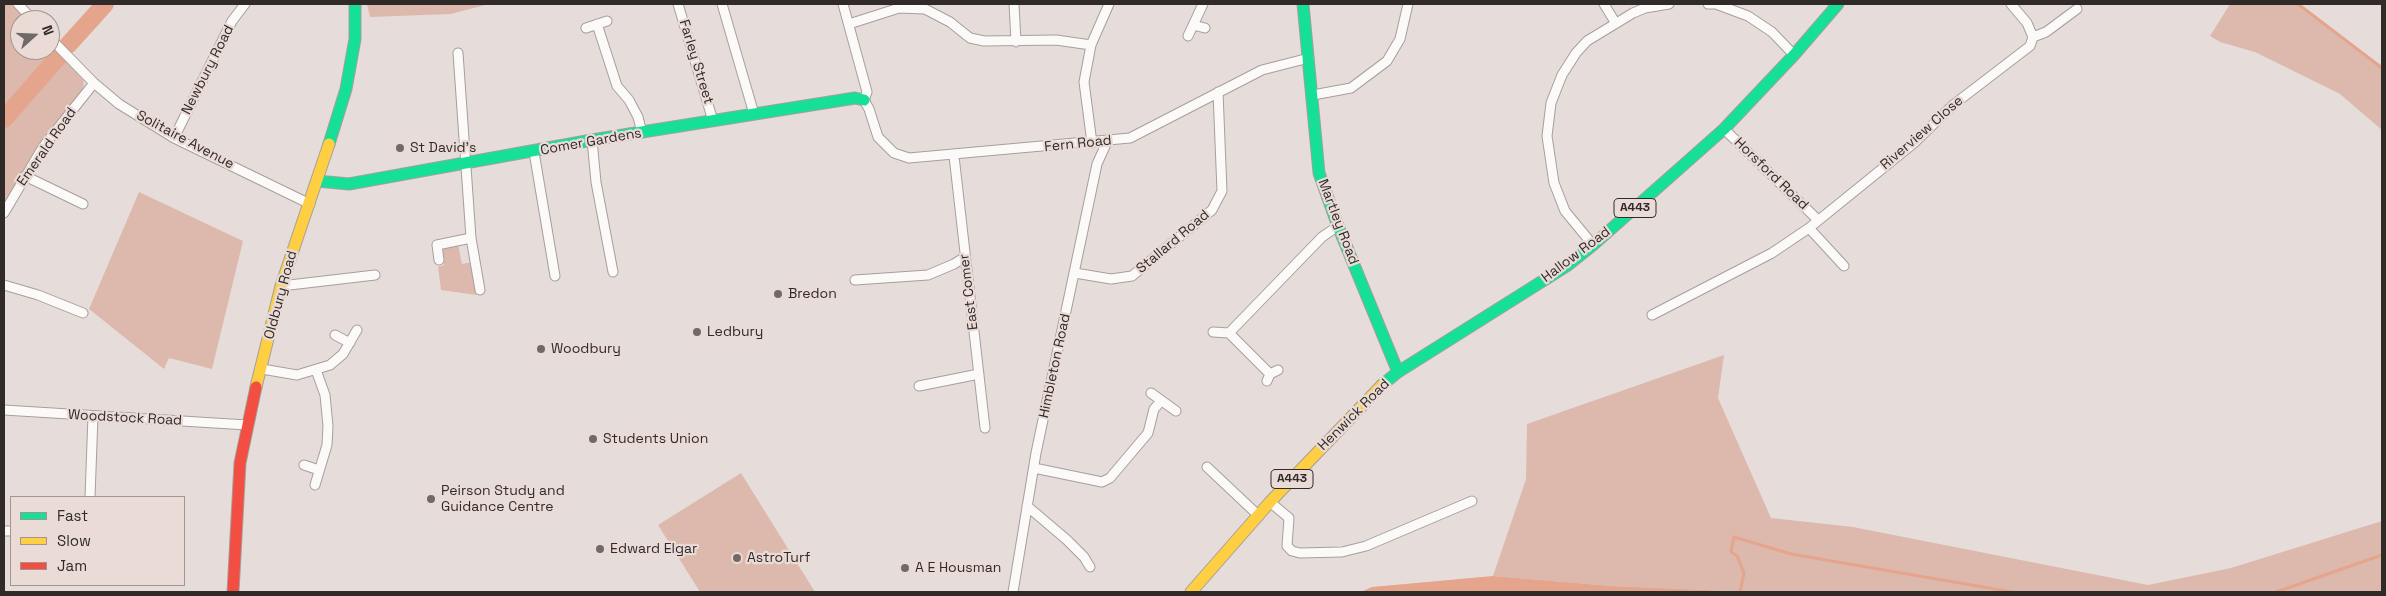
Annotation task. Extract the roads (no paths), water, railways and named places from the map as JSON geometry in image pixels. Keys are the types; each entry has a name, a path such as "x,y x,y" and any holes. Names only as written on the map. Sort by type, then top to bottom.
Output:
{"main road":[{"name":"Oldbury Road","path":"233,592 240,463 247,425 281,286 318,181 346,89 355,39 355,4"},
{"name":"Martley Road","path":"1303,4 1319,173 1338,226 1398,372"},
{"name":"Hallow Road","path":"1398,372 1568,265 1593,245 1724,128 1794,55 1838,4"},
{"name":"Comer Gardens","path":"318,181 349,184 592,140 855,98 864,100"},
{"name":"Henwick Road","path":"1191,592 1270,502 1372,393 1398,372"}],"street":[{"name":"Newbury Road","path":"174,138 232,22 245,4"},
{"name":"Farley Street","path":"678,4 713,122"},
{"path":"722,4 754,114"},
{"name":"Fern Road","path":"843,4 867,92 864,100 878,137 894,154 919,159 1107,142 1130,138 1145,132 1262,70 1309,58"},
{"path":"1014,4 1016,42"},
{"path":"1092,143 1084,82 1091,45 1108,4"},
{"path":"1188,36 1203,4"},
{"path":"1312,95 1351,88 1387,61 1400,39 1408,4"},
{"path":"1604,4 1615,22"},
{"path":"1593,245 1565,211 1558,197 1550,165 1548,119 1556,87 1576,53 1587,41 1615,22 1645,8 1669,4"},
{"path":"1708,4 1716,4 1748,16 1772,32 1794,55"},
{"path":"2011,4 2027,23 2033,37"},
{"path":"849,24 899,8 925,9 950,22 970,38 984,41 1016,42 1056,40 1091,45"},
{"name":"Riverview Close","path":"1652,315 1772,253 1809,228 1914,143 1953,104 2030,46 2033,37 2046,32 2076,9"},
{"path":"586,28 607,21"},
{"path":"597,24 617,86 630,100 638,117 642,133"},
{"path":"1193,25 1205,28"},
{"name":"Solitaire Avenue","path":"60,49 94,83 119,104 174,138 310,204"},
{"path":"458,53 470,238 480,290"},
{"name":"Emerald Road","path":"4,213 25,176 57,128 94,83"},
{"name":"Stallard Road","path":"1075,273 1111,279 1132,276 1212,210 1222,191 1218,92"},
{"name":"Horsford Road","path":"1724,128 1818,220"},
{"path":"592,140 596,182 615,257 613,272"},
{"name":"Himbleton Road","path":"1013,592 1036,453 1097,164 1107,142"},
{"path":"534,152 555,276"},
{"name":"East Comer","path":"954,156 985,428"},
{"path":"25,176 83,204"},
{"path":"1228,333 1322,237 1338,226"},
{"path":"1809,228 1844,266"},
{"path":"440,260 437,245 470,238"},
{"path":"855,280 928,274 954,264 965,257"},
{"path":"281,286 375,275"},
{"path":"4,285 38,295 82,312"},
{"path":"262,369 297,375 330,365 343,354 357,330"},
{"path":"1213,332 1228,333 1272,375"},
{"path":"335,334 350,343"},
{"path":"315,484 327,445 328,426 325,395 316,370"},
{"path":"919,386 979,374"},
{"path":"1150,393 1176,410"},
{"path":"1034,468 1102,482 1110,478 1145,438 1154,409 1161,401"},
{"name":"Woodstock Road","path":"4,410 247,425"},
{"path":"90,496 93,416"},
{"path":"304,465 319,470"},
{"path":"1207,467 1259,516"},
{"path":"1270,502 1289,518 1287,546 1292,551 1300,553 1342,552 1366,546 1472,501"},
{"path":"1027,506 1067,540 1084,557 1090,567"}],"waterway":[{"path":"68,45 105,4"},
{"path":"2298,4 2382,68"},
{"path":"4,119 56,60"},
{"path":"1740,592 1744,573 1737,556 1731,552 1734,537 1791,554 2012,592"},
{"path":"2276,592 2382,555"}],"place":[{"name":"St David's","path":"400,148"},
{"name":"Bredon","path":"778,294"},
{"name":"Ledbury","path":"697,332"},
{"name":"Woodbury","path":"541,349"},
{"name":"Students Union","path":"593,439"},
{"name":"Peirson Study and Guidance Centre","path":"431,499"},
{"name":"Edward Elgar","path":"600,549"},
{"name":"AstroTurf","path":"737,558"},
{"name":"A E Housman","path":"905,568"}]}
